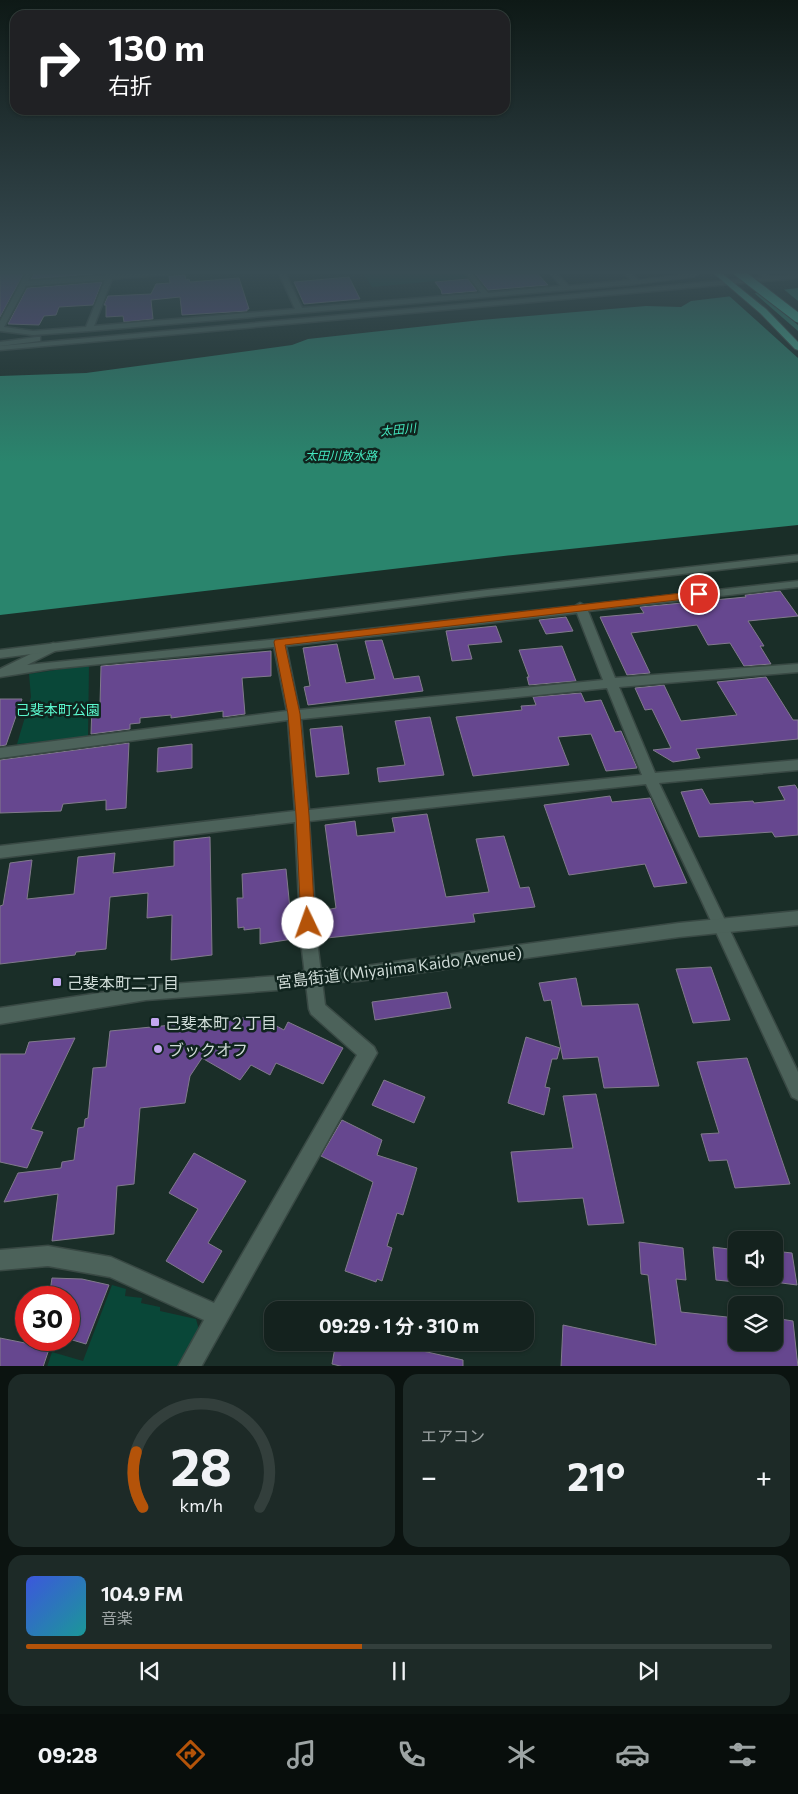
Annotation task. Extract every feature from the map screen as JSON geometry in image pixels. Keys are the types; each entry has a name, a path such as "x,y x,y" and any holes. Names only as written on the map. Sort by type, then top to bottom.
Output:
{"highway":[{"path":"785,335 798,347"}],"street":[{"path":"0,344 76,335"},
{"path":"0,348 143,335"},
{"path":"0,654 477,594 798,558"},
{"path":"0,673 50,665 279,642 798,584"},
{"path":"580,607 650,778 707,895 798,1091"},
{"path":"189,1366 368,1053 317,1010 309,941 294,714 279,642"},
{"path":"0,673 53,647"},
{"path":"0,753 294,714 611,682 798,668"},
{"path":"0,852 302,815 650,778 798,766"},
{"name":"宮島街道 (Miyajima Kaido Avenue)","path":"0,1016 146,993 278,983 314,976 358,974 720,926 798,918"},
{"path":"0,1260 48,1256 111,1267 218,1315"}],"green space":[{"name":"己斐本町公園","path":"89,665 88,737 17,744 31,697 29,674"},
{"path":"112,1285 126,1289 125,1296 142,1298 141,1303 160,1307 160,1311 196,1319 200,1334 180,1366 47,1366 52,1352 83,1361"}],"water":[{"name":"太田川放水路","path":"347,335 798,335 798,525 513,555 0,615 0,376 86,373 292,345 308,339"}],"pier":[{"path":"772,335 798,335 798,358"}],"building":[{"path":"780,591 798,616 748,621 764,646 760,646 771,664 744,666 730,643 708,645 697,625 631,633 650,673 627,675 600,617 644,613 640,607 746,597 745,595"},
{"path":"566,617 573,631 546,634 539,620"},
{"path":"496,626 502,642 468,645 472,659 452,661 446,631"},
{"path":"382,640 394,679 419,676 423,691 308,705 304,687 310,686 303,648 337,644 346,683 375,679 365,641"},
{"path":"562,646 576,681 529,685 527,677 529,677 519,650"},
{"path":"271,651 271,676 242,678 245,714 223,717 223,711 171,718 171,715 140,718 140,723 130,724 130,729 91,734 92,706 100,705 101,666"},
{"path":"766,677 793,720 798,720 798,739 696,749 700,758 673,762 653,750 671,748 652,709 645,710 635,688 664,685 681,721 737,715 717,682"},
{"path":"581,693 585,702 601,700 615,732 621,731 637,768 606,771 591,734 558,737 569,765 473,776 456,717 522,710 521,706 536,705 533,697"},
{"path":"0,699 22,699 6,745 0,746"},
{"path":"430,717 444,775 379,782 377,768 405,765 395,721"},
{"path":"342,726 349,774 316,777 310,729"},
{"path":"129,743 126,808 106,810 106,800 63,804 61,811 0,813 0,760"},
{"path":"192,744 192,768 157,772 158,748"},
{"path":"795,785 798,790 798,835 775,837 772,832 699,837 681,792 702,789 710,804 753,801 754,803 785,800 778,787"},
{"path":"610,796 612,802 650,798 687,883 654,887 645,864 569,875 544,805"},
{"path":"427,814 446,897 489,892 476,839 504,836 520,888 529,887 535,907 473,914 475,922 327,938 325,910 336,908 325,825 355,821 357,836 395,832 392,818"},
{"path":"210,837 212,955 171,960 172,915 147,918 148,893 110,897 106,949 76,952 75,955 0,964 0,906 3,905 10,863 32,860 27,899 74,894 78,857 115,853 113,873 174,866 174,841"},
{"path":"286,869 293,939 260,944 260,928 244,930 244,927 238,928 237,898 243,898 242,874"},
{"path":"711,967 730,1020 693,1023 676,969"},
{"path":"576,978 582,1006 638,1004 659,1086 604,1088 598,1057 563,1059 551,1000 544,1001 539,983"},
{"path":"447,992 451,1008 375,1020 372,1002"},
{"path":"237,1015 242,1018 258,1016 284,1030 288,1022 343,1048 323,1084 276,1063 270,1075 251,1065 240,1080 202,1058 190,1076 185,1103 140,1108 134,1184 117,1186 114,1234 52,1241 58,1194 4,1202 18,1173 61,1168 62,1162 74,1160 78,1128 84,1127 85,1119 88,1118 93,1068 106,1067 110,1031 234,1019"},
{"path":"526,1037 560,1048 557,1059 552,1059 545,1087 550,1088 544,1115 508,1103"},
{"path":"75,1038 31,1129 43,1132 27,1168 0,1162 0,1054 25,1054 29,1042"},
{"path":"747,1058 790,1184 735,1188 727,1160 709,1161 701,1134 719,1133 697,1062"},
{"path":"384,1080 425,1097 414,1123 372,1105"},
{"path":"596,1094 624,1223 588,1225 583,1198 518,1202 511,1152 573,1148 563,1096"},
{"path":"342,1120 382,1140 377,1155 417,1168 403,1215 397,1213 387,1246 392,1248 382,1281 377,1279 376,1282 345,1271 373,1182 321,1156"},
{"path":"194,1153 246,1181 208,1243 222,1251 203,1283 166,1261 198,1209 169,1193"},
{"path":"639,1242 683,1248 686,1280 676,1279 681,1312 728,1317 728,1351 783,1351 783,1319 793,1321 798,1366 561,1366 563,1325 656,1345 648,1275 641,1274"},
{"path":"713,1247 728,1249 728,1281 716,1280"},
{"path":"783,1252 792,1253 797,1285 783,1283"},
{"path":"52,1278 82,1279 109,1285 86,1344 80,1342 80,1286 51,1286"},
{"path":"0,1338 15,1341 15,1351 48,1351 43,1366 0,1366"},
{"path":"334,1351 422,1351 463,1360 463,1366 340,1366 332,1364"}],"place":[{"name":"己斐本町二丁目","path":"57,982"},
{"name":"己斐本町２丁目","path":"155,1022"},
{"name":"ブックオフ","path":"158,1049"}],"route":[{"path":"308,923 294,714 279,642 699,594"}],"water label":[{"name":"太田川","path":"398,429"}]}
